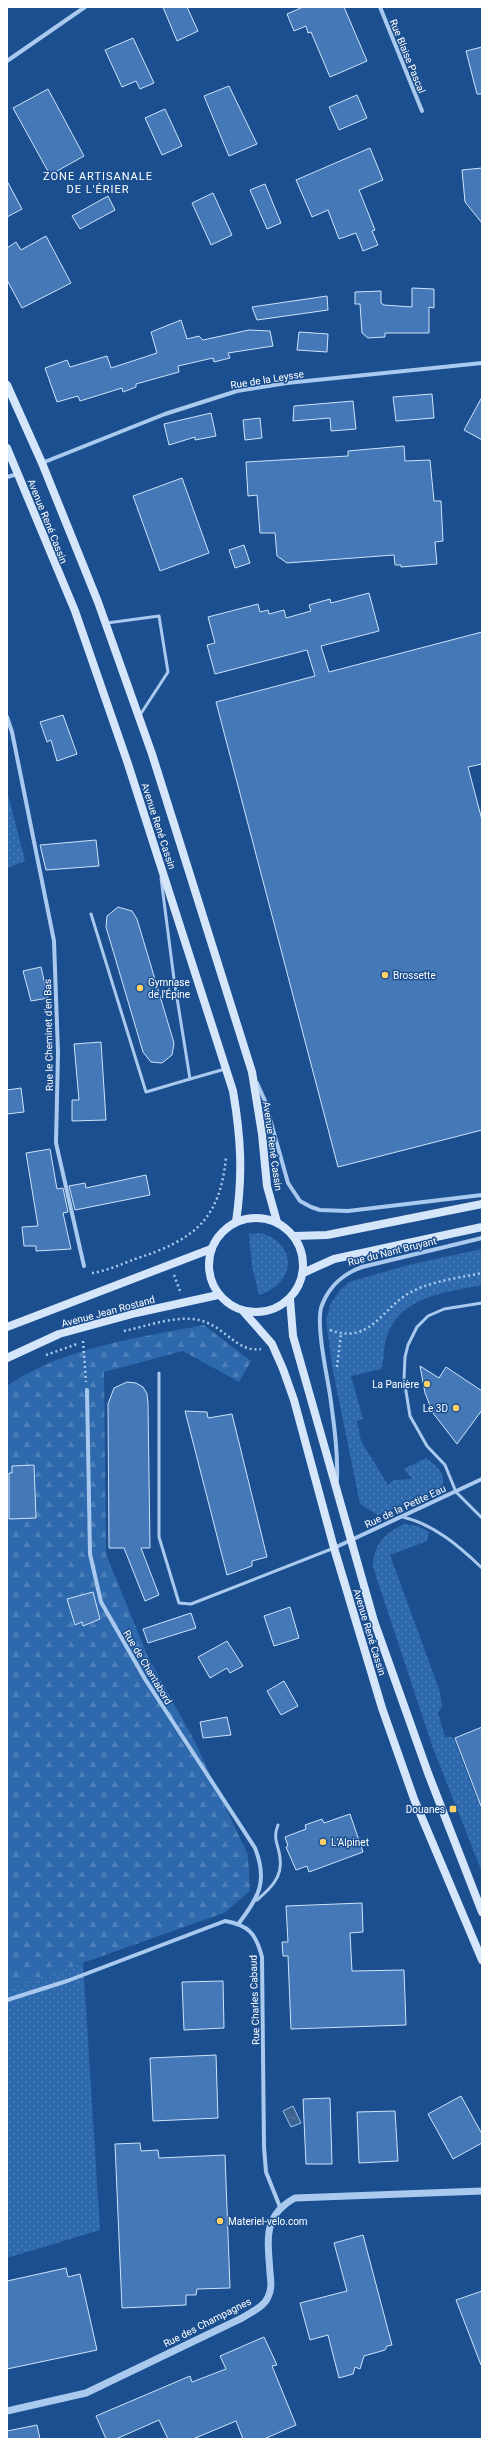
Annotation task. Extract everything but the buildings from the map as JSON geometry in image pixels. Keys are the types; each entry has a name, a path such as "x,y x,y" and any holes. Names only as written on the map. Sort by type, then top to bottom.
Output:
{"main road":[{"name":"Avenue René Cassin","path":"7,385 42,463 106,624 139,717 252,1072 262,1134 268,1186 277,1222"},
{"name":"Avenue René Cassin","path":"7,448 75,611 127,761 233,1091 241,1135 241,1188 236,1222"},
{"path":"294,1236 327,1235 482,1204"},
{"path":"256,1217 277,1222 294,1236 303,1254 303,1273 299,1287 290,1299 277,1309 261,1313 244,1312 230,1306 218,1295 211,1281 208,1265 211,1249 221,1233 236,1222 256,1217"},
{"name":"Rue du Nant Bruyant","path":"303,1273 334,1259 482,1227"},
{"name":"Avenue Jean Rostand","path":"7,1328 211,1249"},
{"name":"Avenue Jean Rostand","path":"7,1358 59,1334 184,1302 218,1295"},
{"name":"Avenue René Cassin","path":"290,1299 293,1336 337,1485 350,1542 374,1621 428,1773 482,1912"},
{"name":"Avenue René Cassin","path":"244,1312 272,1344 294,1400 334,1548 382,1708 414,1799 482,1960"}],"street":[{"path":"7,61 85,7"},
{"name":"Rue Blaise Pascal","path":"380,7 422,111"},
{"name":"Rue de la Leysse","path":"42,463 165,414 237,391 287,383 482,363"},
{"path":"7,477 18,474"},
{"name":"Rue le Cheminet d'en Bas","path":"7,718 12,732 54,941 58,1052 56,1143 84,1266"},
{"name":"Avenue René Cassin","path":"252,1072 265,1101 288,1183 300,1201 320,1210 348,1211 482,1195"},
{"name":"Rue du Nant Bruyant","path":"321,1328 321,1306 331,1287 346,1273 362,1267 482,1238"},
{"name":"Avenue René Cassin","path":"321,1328 338,1455 337,1485"},
{"name":"Rue de Chantabord","path":"87,1390 90,1554 101,1602 144,1679 255,1848 260,1861 262,1878 257,1900 239,1923"},
{"name":"Rue de la Petite Eau","path":"334,1548 350,1542 482,1479"},
{"path":"7,2000 67,1981 225,1921 239,1923"},
{"name":"Rue Charles Cabaud","path":"239,1923 252,1934 262,1957 264,2147 268,2178 280,2207"},
{"path":"280,2207 295,2198 309,2196 482,2191"},
{"name":"Rue des Champagnes","path":"7,2410 86,2393 242,2318 262,2305 268,2297 271,2286 268,2243 269,2229 280,2207"}],"lane":[{"path":"106,624 159,616 168,672 139,717"},
{"path":"158,858 174,979 190,1079"},
{"path":"91,914 146,1092 225,1069"},
{"path":"482,1303 444,1310 428,1316 417,1327 405,1357 404,1379 410,1416 427,1446 445,1464 456,1492 482,1518"},
{"path":"159,1373 159,1537 179,1603 191,1604 334,1548"},
{"path":"403,1517 434,1529 461,1548 482,1568"},
{"path":"257,1900 271,1888 278,1875 280,1858 275,1843 275,1832 278,1825"}],"path":[{"path":"84,1266 92,1273 166,1250 194,1232 210,1213 220,1192 224,1174 226,1150"},
{"path":"166,1250 190,1319"},
{"path":"321,1328 340,1334 358,1333 368,1329 387,1310 410,1293 428,1285 482,1273"},
{"path":"118,1332 190,1319 211,1324 226,1332 247,1349 259,1349 272,1344"},
{"path":"42,1357 90,1339"},
{"path":"83,1341 87,1390"}],"green space":[{"path":"7,791 25,861 7,868"},
{"path":"261,1233 273,1239 282,1246 287,1255 288,1264 285,1274 280,1282 271,1290 259,1295 252,1266 249,1234"},
{"path":"482,1249 482,1285 440,1294 426,1298 414,1304 403,1312 394,1322 387,1336 381,1369 351,1376 363,1419 357,1421 361,1441 388,1485 394,1480 412,1479 404,1469 426,1458 440,1471 443,1479 441,1488 378,1515 360,1504 332,1366 326,1320 330,1305 340,1290 349,1282 408,1265"},
{"path":"204,1325 251,1361 239,1382 183,1351 104,1372 106,1554 148,1657 194,1740 248,1855 250,1891 224,1913 9,1989 7,1982 7,1386 52,1362 77,1353 127,1340"},
{"path":"404,1524 418,1526 429,1532 427,1541 390,1555 440,1692 442,1706 438,1713 445,1737 453,1737 477,1799 482,1798 482,1872 433,1748 373,1567 375,1552 381,1541 391,1531"},
{"path":"83,1962 100,2230 7,2258 7,1982 9,1989"}],"water":[{"path":"293,2106 301,2123 291,2127 283,2111"}],"place":[{"name":"Brossette","path":"385,975"},
{"name":"Gymnase de l'Épine","path":"140,988"},
{"name":"La Panière","path":"427,1384"},
{"name":"Le 3D","path":"456,1408"},
{"name":"Douanes","path":"453,1809"},
{"name":"L’Alpinet","path":"323,1842"},
{"name":"Materiel-velo.com","path":"220,2221"}],"district":[{"name":"ZONE ARTISANALE DE L'ÉRIER","path":"98,182"}]}
